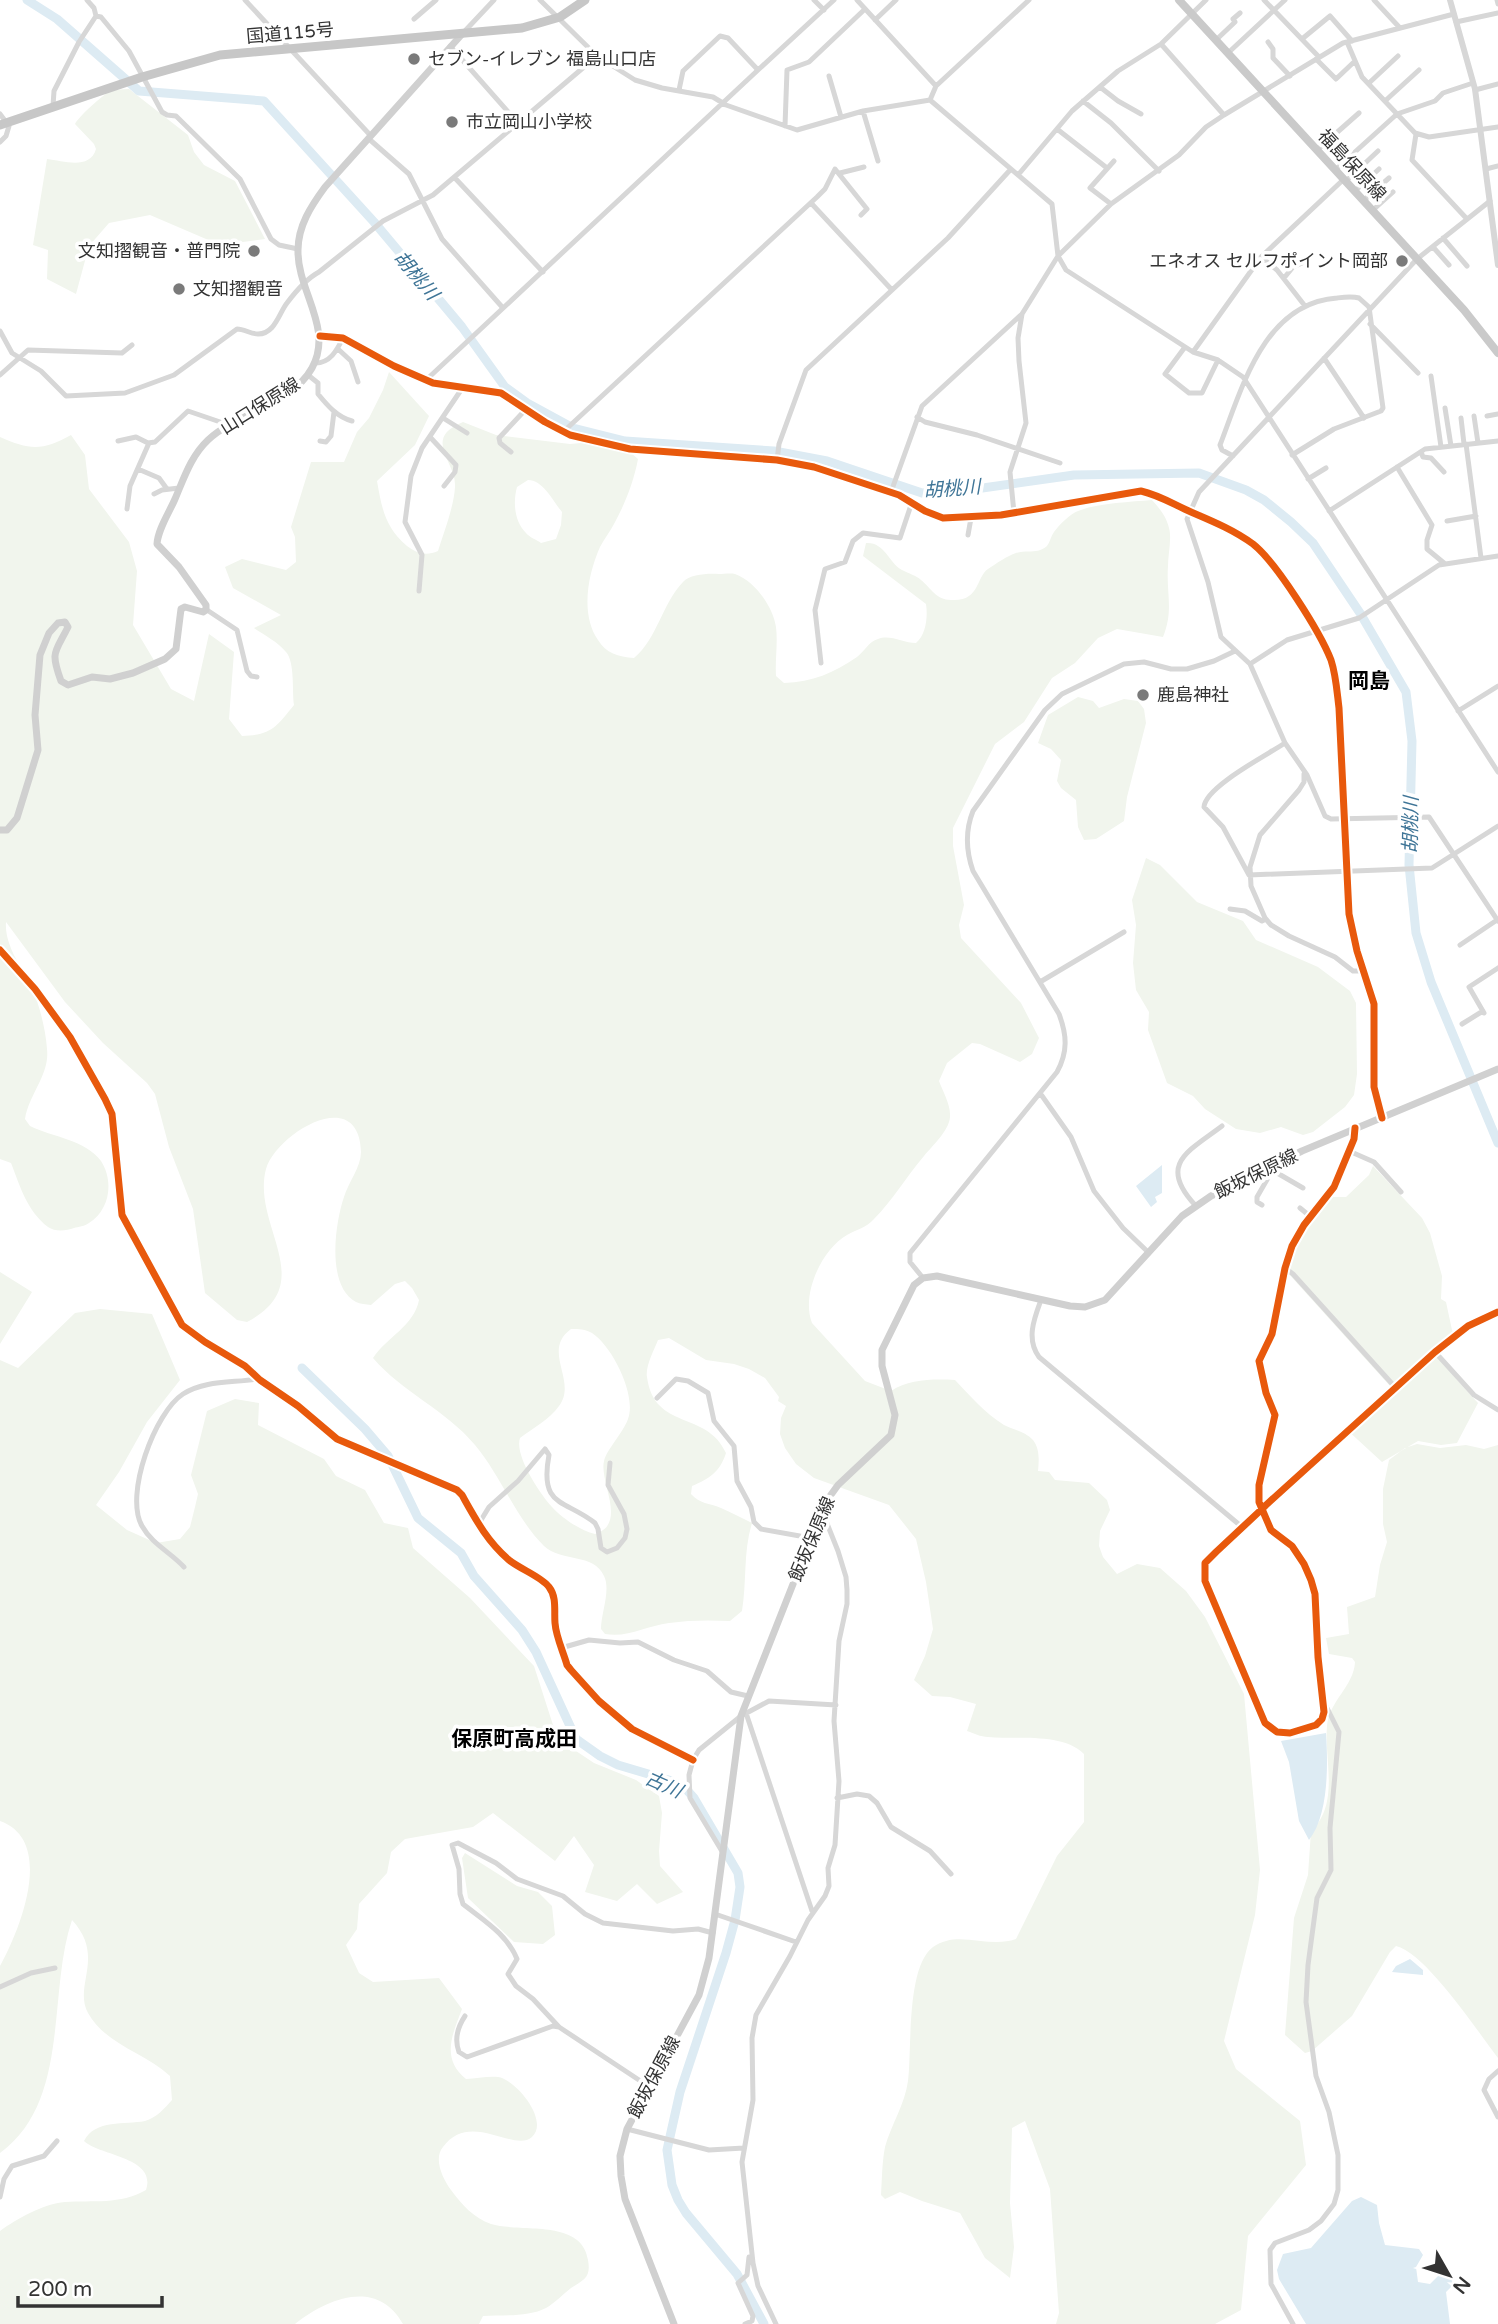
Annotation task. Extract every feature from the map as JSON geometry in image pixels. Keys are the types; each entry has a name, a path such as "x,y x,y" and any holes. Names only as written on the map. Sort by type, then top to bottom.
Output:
{"highway":[{"name":"国道115号","path":"4,124 142,77 220,55 522,28 560,17 585,0"}],"main road":[{"name":"福島保原線","path":"1179,0 1479,327 1495,341 1498,353"},
{"path":"320,336 303,284 298,249 306,216 314,201 463,33"},
{"name":"山口保原線","path":"207,610 179,567 157,544 179,488 195,454 209,440 229,425 290,392 308,375 319,350 320,336"},
{"path":"0,830 7,830 15,824 28,787 38,750 34,715 40,655 58,623 65,622 68,627 56,644 54,654 61,681 68,685 86,678 114,678 133,673 165,659 177,649 181,610 185,607 203,612 207,610"},
{"name":"飯坂保原線","path":"674,2324 623,2192 620,2156 627,2129 699,1995 705,1978 748,1696 822,1511 838,1485 893,1432 895,1415 882,1366 882,1350 908,1294 923,1278 937,1276 1041,1300 1085,1307 1100,1304 1195,1205 1355,1128 1498,1069"}],"street":[{"path":"53,106 54,91 96,16 94,8 87,0"},
{"path":"245,0 370,138 409,174 451,252 503,308"},
{"path":"414,19 436,0"},
{"path":"463,33 494,0"},
{"path":"540,0 597,56 635,80 656,87 705,94 799,130 863,111 930,100 1053,205 1058,256 1066,270 1193,352 1219,360 1245,380 1498,772"},
{"path":"814,0 824,10"},
{"path":"425,381 834,0"},
{"path":"857,0 936,86"},
{"path":"875,20 896,0"},
{"path":"930,100 936,86 1029,0"},
{"path":"1018,175 1083,101 1118,71 1161,44 1206,0"},
{"path":"1264,0 1336,79 1355,61"},
{"path":"1228,53 1285,0"},
{"path":"1374,0 1400,29"},
{"path":"1450,0 1474,86 1498,262"},
{"path":"785,126 787,70 809,62 865,9"},
{"path":"1216,40 1236,22 1233,19 1240,13"},
{"path":"891,492 924,403 1022,314 1058,256 1111,204 1184,151 1206,127 1318,58 1350,42 1455,18 1498,13"},
{"path":"96,16 101,17 129,51 162,112 167,116 176,116 235,173 271,239 279,245 298,249"},
{"path":"1302,40 1330,16 1350,42 1355,61 1368,83 1416,134 1429,136 1498,127"},
{"path":"679,90 683,71 720,36 728,38 758,70"},
{"path":"1268,42 1273,49 1275,61 1290,76"},
{"path":"1161,44 1224,115"},
{"path":"450,46 517,122"},
{"path":"0,331 12,353 41,371 66,396 125,393 180,372 237,329 258,334 266,332 275,324 284,307 309,277 383,221 433,195 597,56"},
{"path":"1368,83 1398,56"},
{"path":"1385,101 1419,70"},
{"path":"829,76 841,117"},
{"path":"1335,170 1397,114 1435,101 1443,93 1498,84"},
{"path":"1100,87 1141,114"},
{"path":"1083,101 1111,123 1159,171"},
{"path":"863,111 878,160"},
{"path":"1317,150 1359,113"},
{"path":"0,114 9,130 0,142"},
{"path":"1057,130 1107,168"},
{"path":"1416,134 1412,160 1467,219"},
{"path":"1193,352 1261,257 1378,151"},
{"path":"1111,204 1090,188 1114,161"},
{"path":"1486,169 1498,166"},
{"path":"839,173 864,167"},
{"path":"564,432 825,189 835,169 867,209 861,215"},
{"path":"776,460 779,444 806,370 948,237 1011,169"},
{"path":"1355,191 1380,169"},
{"path":"454,177 543,272"},
{"path":"1364,201 1389,178"},
{"path":"1373,210 1393,191"},
{"path":"1460,945 1498,921 1429,817 1329,819 1325,816 1310,783 1285,743 1250,664 1220,635 1208,582 1187,519 1199,492 1417,259 1490,201"},
{"path":"811,202 892,290"},
{"path":"1443,238 1467,266"},
{"path":"1433,247 1449,265"},
{"path":"1261,257 1284,278 1305,306"},
{"path":"1284,278 1293,267 1309,260"},
{"path":"1233,456 1222,450 1220,445 1245,380 1269,335 1305,306 1325,299 1353,297 1366,304 1369,312 1383,408 1328,432 1292,455"},
{"path":"1014,513 1010,476 1027,423 1019,361 1018,338 1022,314"},
{"path":"1370,324 1418,373"},
{"path":"320,336 343,338 425,381 501,393 564,432 607,444 637,450 776,460 831,471 891,492 948,519 1014,513 1134,491 1154,495 1232,530 1258,548 1274,567 1316,631 1331,661 1338,689 1352,930 1374,1004 1374,1087 1382,1118"},
{"path":"314,363 324,362 338,349 343,338"},
{"path":"0,375 28,350 122,353 132,345"},
{"path":"1185,347 1166,374 1189,393 1202,393 1219,360"},
{"path":"338,349 351,361 358,382"},
{"path":"1324,358 1364,418"},
{"path":"308,375 317,381 318,394 334,412 352,421"},
{"path":"1431,376 1441,447"},
{"path":"418,592 422,555 405,523 411,476 422,448 463,387"},
{"path":"511,452 500,443 499,438 527,408"},
{"path":"1445,408 1451,446"},
{"path":"127,509 130,486 149,443 162,436 188,411 229,425"},
{"path":"320,441 326,442 331,436 334,412"},
{"path":"1488,416 1498,414"},
{"path":"1474,416 1478,443"},
{"path":"917,417 925,422 1018,448 1060,463"},
{"path":"443,418 467,433"},
{"path":"1461,418 1481,558"},
{"path":"118,441 136,437 149,443"},
{"path":"430,437 456,465 455,472 444,486"},
{"path":"1329,511 1421,452 1441,447 1498,441"},
{"path":"1421,452 1423,457 1431,458 1444,472"},
{"path":"1397,467 1432,525 1427,550 1444,563"},
{"path":"1308,479 1326,468"},
{"path":"138,469 159,478 167,489"},
{"path":"154,494 179,488"},
{"path":"821,663 815,610 825,569 845,562 853,541 863,533 900,538 912,502"},
{"path":"1447,520 1476,516"},
{"path":"968,535 971,518"},
{"path":"1250,664 1287,639 1359,618 1444,563 1498,556"},
{"path":"207,610 237,630 247,671 251,676 257,677"},
{"path":"923,1278 910,1262 910,1253 1040,1093 1062,1062 1066,1040 1059,1014 973,871 967,845 968,825 973,811 1045,710 1062,694 1124,664 1144,662 1171,669 1186,669 1213,662 1235,651"},
{"path":"1458,711 1498,686"},
{"path":"1285,743 1216,787 1204,802 1204,807 1223,827 1249,875 1266,919 1289,936 1335,957 1353,971 1364,971"},
{"path":"1303,771 1303,784"},
{"path":"1249,875 1262,831 1303,784 1310,783"},
{"path":"1249,875 1432,868 1498,826"},
{"path":"1230,909 1245,911 1262,921 1266,919"},
{"path":"1040,982 1124,932"},
{"path":"0,950 35,989 70,1037 109,1107 112,1114 122,1215 182,1325 245,1366 345,1444 454,1488 462,1495 484,1534 508,1559 550,1587 555,1602 555,1625 567,1665 609,1710 640,1734 693,1760"},
{"path":"1462,1024 1484,1012 1469,987 1498,968"},
{"path":"1040,1093 1071,1137 1094,1191 1123,1228 1149,1253"},
{"path":"1195,1205 1181,1187 1179,1165 1189,1152 1222,1126"},
{"path":"1355,1128 1354,1139 1334,1187 1296,1239 1285,1268 1272,1334 1259,1360 1266,1393 1275,1415 1259,1485 1259,1502 1262,1509 1270,1530 1292,1546 1311,1580 1315,1594 1324,1716 1312,1727 1284,1734 1273,1731 1265,1723 1204,1577 1205,1563 1242,1527 1262,1509 1395,1387 1435,1352 1468,1326 1498,1312"},
{"path":"1349,1151 1374,1162 1401,1192"},
{"path":"1262,1205 1257,1202 1257,1197 1272,1168 1303,1188"},
{"path":"1300,1208 1311,1217"},
{"path":"1285,1268 1395,1387"},
{"path":"1041,1300 1031,1334 1032,1345 1039,1357 1242,1527"},
{"path":"1435,1352 1474,1395 1498,1410"},
{"path":"657,1398 674,1380 682,1379 708,1393 714,1421 729,1437 736,1451 737,1481 750,1503 756,1524 761,1529 811,1538"},
{"path":"184,1567 157,1545 137,1517 136,1485 152,1440 174,1401 189,1391 205,1385 260,1380"},
{"path":"478,1525 489,1507 518,1481 545,1449 549,1455 547,1482 555,1500 595,1523 601,1548 607,1552 612,1551 625,1538 627,1522 608,1485 610,1463"},
{"path":"776,2324 758,2286 742,2162 754,2087 754,2023 760,2006 812,1912 823,1900 829,1886 828,1868 835,1845 838,1775 834,1740 835,1704 839,1641 847,1604 846,1584 838,1551 822,1511"},
{"path":"561,1648 589,1640 638,1643 674,1660 707,1671 731,1692 748,1696"},
{"path":"1293,2324 1271,2284 1270,2250 1275,2244 1309,2230 1321,2221 1334,2204 1338,2190 1338,2155 1329,2112 1316,2076 1307,2002 1308,1965 1317,1898 1331,1870 1330,1828 1339,1732 1323,1699"},
{"path":"723,1853 690,1798 688,1782 693,1760 705,1743 744,1714 769,1701 835,1704"},
{"path":"744,1714 812,1912"},
{"path":"837,1798 856,1794 869,1796 877,1803 891,1828 930,1851 951,1874"},
{"path":"648,2086 559,2026 510,1979 509,1972 516,1959 505,1940 491,1925 463,1904 459,1870 452,1845 455,1843 496,1863 517,1879 563,1896 585,1914 603,1923 664,1931 698,1929 713,1933"},
{"path":"715,1914 796,1942"},
{"path":"0,1987 31,1973 55,1968"},
{"path":"464,2016 459,2026 457,2046 459,2052 467,2057 559,2026"},
{"path":"1498,2071 1489,2079 1484,2090 1498,2117"},
{"path":"627,2129 709,2150 744,2148"},
{"path":"0,2197 4,2179 12,2166 44,2156 57,2141"},
{"path":"745,2324 752,2321 753,2316 738,2286 747,2274 748,2251 751,2245"}],"shaded area":[{"path":"129,89 188,135 194,152 204,165 235,181 265,239 220,245 150,215 109,223 89,246 76,294 47,279 48,250 33,245 47,159 76,163 93,156 96,149 94,144 75,124 91,106 111,90"},
{"path":"389,372 429,416 415,445 377,481 389,524 407,546 418,552 426,554 438,551 451,511 455,487 444,452 444,436 463,422 496,435 570,444 616,440 638,459 625,500 600,547 589,581 588,594 592,630 609,651 623,657 634,658 642,650 670,600 686,579 705,574 733,574 749,582 771,611 777,633 776,676 784,683 814,679 848,663 875,640 887,638 916,643 924,631 926,604 863,556 866,543 878,546 897,567 919,578 938,596 960,600 972,593 984,573 1002,560 1016,553 1039,550 1047,546 1059,526 1078,511 1104,505 1152,500 1166,520 1170,537 1169,610 1163,637 1117,629 1098,638 1075,663 1052,678 1024,722 995,744 953,828 953,846 964,905 959,925 961,938 1021,1003 1039,1038 1032,1054 1020,1062 972,1043 947,1063 939,1081 949,1108 947,1128 874,1219 847,1235 829,1251 811,1287 809,1312 812,1323 865,1381 891,1391 913,1382 955,1380 997,1420 1033,1440 1038,1451 1038,1471 1049,1472 1055,1480 1089,1483 1107,1500 1110,1510 1100,1531 1099,1546 1103,1557 1117,1574 1137,1564 1160,1568 1186,1591 1205,1617 1244,1694 1260,1870 1255,1915 1224,2041 1236,2069 1300,2121 1306,2165 1248,2236 1241,2310 1215,2324 1056,2324 1059,2313 1050,2189 1025,2121 1012,2128 1010,2203 1014,2247 1010,2278 985,2258 960,2213 900,2192 885,2199 881,2195 885,2147 908,2081 914,1990 924,1957 933,1947 953,1940 995,1942 1016,1939 1057,1856 1084,1822 1084,1754 1064,1742 1038,1738 985,1737 967,1731 976,1704 950,1697 932,1696 914,1680 933,1629 916,1539 889,1505 814,1478 796,1464 785,1448 780,1434 781,1418 786,1406 778,1401 779,1397 765,1378 734,1364 706,1360 669,1338 658,1340 647,1373 652,1394 660,1406 670,1413 707,1431 726,1453 713,1474 692,1486 691,1494 701,1502 752,1523 747,1545 742,1611 730,1621 677,1622 621,1634 605,1634 601,1629 606,1582 599,1569 593,1564 559,1554 544,1546 525,1522 475,1445 451,1421 397,1381 373,1358 412,1317 419,1300 405,1281 395,1284 371,1305 359,1303 347,1294 340,1282 335,1253 338,1222 344,1197 361,1152 357,1131 347,1121 333,1118 316,1122 300,1130 273,1155 266,1169 264,1190 282,1271 279,1290 268,1307 247,1322 237,1320 205,1293 193,1209 169,1147 155,1094 65,1002 6,922 9,943 37,1001 46,1043 45,1067 25,1119 30,1126 87,1148 101,1161 108,1177 108,1195 102,1211 86,1225 64,1230 51,1229 29,1206 11,1163 0,1159 0,437 36,447 52,444 71,435 85,455 89,489 129,542 137,571 133,625 171,689 194,701 209,634 234,652 229,719 242,736 252,735 267,732 294,705 292,669 283,648 254,628 281,615 233,588 225,567 242,559 286,570 296,562 295,537 291,527 311,462 344,462 357,432 369,418","holes":["528,480 543,487 562,512 556,539 541,543 527,534 519,523 515,505 517,487","571,1329 587,1331 600,1339 615,1360 629,1397 628,1419 604,1461 610,1521 605,1529 595,1534 572,1523 552,1507 529,1474 519,1445 520,1438 551,1415 564,1396 559,1347"]},
{"path":"1078,697 1093,701 1099,708 1124,699 1138,701 1144,709 1146,723 1127,797 1124,821 1096,839 1084,840 1078,827 1076,800 1061,788 1057,781 1061,760 1051,749 1038,743 1048,715"},
{"path":"1146,858 1160,865 1197,902 1243,921 1256,940 1318,967 1350,991 1356,1003 1357,1074 1354,1095 1345,1107 1313,1132 1303,1135 1281,1127 1260,1133 1236,1129 1205,1109 1193,1096 1167,1083 1148,1030 1149,1012 1136,990 1133,963 1136,925 1132,900"},
{"path":"1162,1165 1162,1193 1155,1197 1157,1202 1151,1207 1136,1186"},
{"path":"1373,1166 1422,1218 1430,1233 1442,1276 1441,1299 1446,1302 1452,1330 1457,1338 1439,1353 1457,1380 1478,1403 1457,1443 1441,1445 1418,1441 1382,1462 1345,1428 1390,1386 1287,1272 1300,1238 1330,1197 1346,1197 1369,1175"},
{"path":"0,1272 32,1292 0,1344"},
{"path":"100,1309 152,1314 180,1380 147,1422 119,1472 96,1505 127,1530 156,1543 180,1539 190,1527 198,1494 191,1475 207,1411 235,1399 259,1403 258,1425 324,1459 336,1476 365,1490 384,1523 408,1528 413,1548 470,1598 534,1666 553,1725 570,1747 594,1763 636,1780 659,1796 662,1813 660,1866 683,1892 657,1904 637,1884 617,1901 585,1892 594,1865 574,1836 555,1861 493,1813 473,1827 405,1839 391,1852 387,1873 359,1904 357,1929 346,1945 359,1973 373,1982 439,1978 462,2009 451,2046 453,2063 458,2071 466,2079 505,2079 521,2092 534,2111 537,2121 532,2137 524,2141 466,2132 454,2137 443,2147 439,2163 442,2175 451,2190 464,2206 479,2218 491,2224 562,2233 574,2238 583,2247 589,2266 586,2277 546,2308 524,2314 483,2316 479,2324 403,2324 392,2310 380,2301 352,2297 322,2307 295,2324 0,2324 0,2231 48,2206 65,2202 116,2200 146,2190 147,2179 135,2164 84,2141 95,2129 103,2126 149,2120 172,2100 170,2076 115,2041 88,2013 84,2002 87,1946 82,1933 72,1920 60,1980 47,2076 38,2105 22,2131 0,2153 0,1966 24,1910 30,1866 26,1847 17,1831 0,1821 0,1360 18,1368 75,1313"},
{"path":"1417,1444 1440,1448 1466,1445 1484,1449 1498,1445 1498,2058 1436,1978 1422,1963 1396,1946 1352,2016 1312,2051 1305,2053 1285,2035 1294,1918 1308,1875 1311,1831 1320,1820 1328,1795 1327,1726 1332,1709 1354,1671 1355,1662 1352,1658 1329,1654 1326,1638 1349,1634 1347,1607 1375,1597 1387,1542 1383,1524 1383,1489 1389,1460 1405,1448"},
{"path":"1326,1733 1327,1773 1324,1803 1316,1829 1309,1840 1299,1821 1289,1762 1281,1741"},
{"path":"465,1853 517,1886 538,1892 552,1906 555,1935 543,1944 514,1942 468,1898 462,1858"},
{"path":"1410,1959 1423,1970 1423,1975 1392,1972 1396,1966"},
{"path":"1361,2197 1377,2205 1385,2245 1419,2249 1423,2255 1416,2267 1418,2282 1430,2284 1444,2270 1453,2277 1451,2287 1446,2292 1450,2324 1306,2324 1279,2279 1277,2270 1283,2254 1311,2248 1352,2201"}],"waterway":[{"name":"胡桃川","path":"27,0 57,19 139,91 264,101 374,222 462,327 505,387 527,403 573,428 625,441 774,451 827,461 922,493 954,492 1074,475 1199,473 1246,490 1264,500 1313,543 1360,613 1406,692 1412,741 1409,865 1416,933 1431,982 1498,1143"},
{"name":"古川","path":"302,1368 365,1429 388,1456 418,1518 461,1553 474,1576 522,1630 536,1652 576,1739 618,1765 672,1781 686,1789 738,1873 740,1887 735,1920 680,2092 667,2150 672,2185 678,2200 737,2274 764,2324"}],"cycle path":[{"path":"320,336 343,338 394,366 433,383 501,393 570,435 630,449 777,460 814,467 899,495 925,511 943,518 1001,515 1141,491 1223,526 1253,544 1273,566 1308,616 1331,660 1334,672 1339,708 1349,914 1357,951 1374,1004 1374,1087 1382,1118"},
{"path":"0,950 35,989 70,1037 105,1099 112,1114 122,1215 182,1325 245,1366 337,1439 457,1490 482,1530 501,1553 546,1583 552,1591 557,1634 571,1670 599,1701 632,1729 693,1760"},
{"path":"1355,1128 1354,1139 1334,1187 1304,1225 1292,1246 1272,1334 1259,1361 1266,1393 1275,1415 1259,1485 1259,1502 1271,1530 1292,1546 1311,1580 1315,1594 1324,1712 1316,1725 1290,1733 1277,1732 1265,1723 1205,1581 1205,1563 1216,1552 1262,1509 1266,1505 1435,1352 1468,1326 1498,1312"}],"place":[{"name":"セブン-イレブン 福島山口店","path":"414,59"},
{"name":"市立岡山小学校","path":"452,122"},
{"name":"文知摺観音・普門院","path":"254,251"},
{"name":"エネオス セルフポイント岡部","path":"1402,261"},
{"name":"文知摺観音","path":"179,289"},
{"name":"鹿島神社","path":"1143,695"}],"district":[{"name":"岡島","path":"1369,681"},
{"name":"保原町高成田","path":"514,1739"}]}
